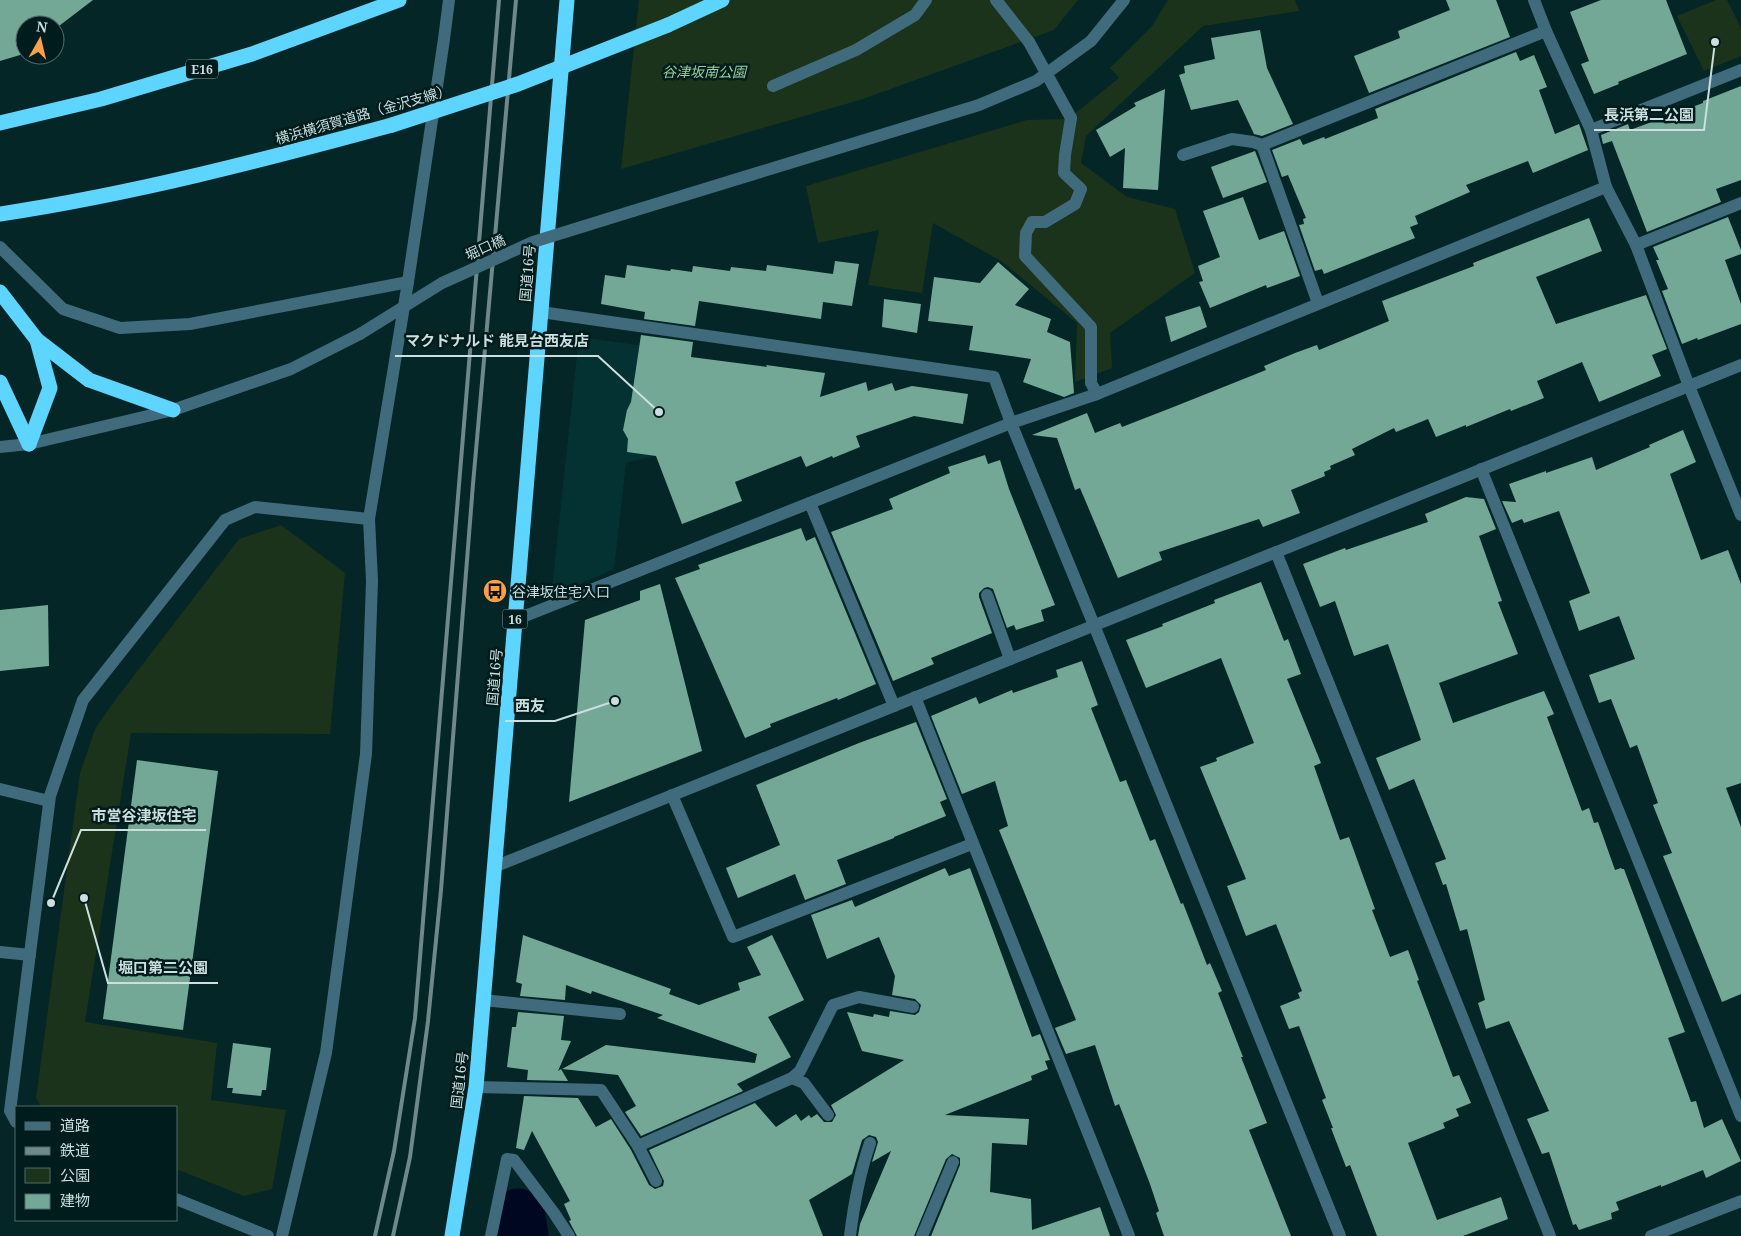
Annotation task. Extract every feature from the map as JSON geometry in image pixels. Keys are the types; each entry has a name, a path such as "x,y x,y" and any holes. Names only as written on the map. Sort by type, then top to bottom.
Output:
{"highway":[{"name":"E16","path":"0,123 102,99 252,54 399,0"},
{"name":"国道16号","path":"452,1236 476,1087 567,0"},
{"name":"横浜横須賀道路（金沢支線）","path":"0,214 162,184 276,157 392,125 518,84 668,25 722,0"},
{"path":"0,292 37,340 89,380 173,410"},
{"path":"29,444 50,388 37,340"},
{"path":"0,382 29,444"}],"street":[{"path":"282,1236 326,1053 366,754 372,581 369,519 408,282 449,0"},
{"path":"773,86 856,50 915,15 926,0"},
{"path":"996,0 1029,42 1071,118 1064,173 1080,189 1075,204 1045,222 1032,222 1026,233 1025,256 1091,327 1091,383 1098,394"},
{"name":"堀口橋","path":"0,447 29,444 173,410 291,369 360,334 442,283 533,242 979,105 1036,81 1090,41 1124,0"},
{"path":"1534,0 1591,130 1606,187 1636,245 1689,386 1741,515"},
{"path":"1183,155 1232,139 1262,145 1546,31"},
{"path":"1591,130 1741,70"},
{"path":"1262,145 1318,303"},
{"path":"515,620 1011,423 1098,394 1606,187"},
{"path":"1636,245 1741,203"},
{"path":"0,247 63,310 120,328 190,324 408,282"},
{"path":"540,312 994,377 1340,1236"},
{"path":"494,867 1741,365"},
{"path":"1482,469 1741,1116"},
{"path":"810,503 894,706"},
{"path":"15,1120 10,1111 49,801 83,700 225,520 255,507 369,519"},
{"path":"1276,552 1550,1236"},
{"path":"987,596 1010,659"},
{"path":"914,697 1129,1236"},
{"path":"0,789 49,801"},
{"path":"672,795 734,937 972,844"},
{"path":"0,952 30,955"},
{"path":"638,1146 792,1078 800,1071 833,1005 859,997 913,1007"},
{"path":"483,1000 620,1014"},
{"path":"792,1078 804,1083 828,1115"},
{"path":"476,1087 601,1090 638,1146 656,1181"},
{"path":"850,1236 860,1170 870,1143"},
{"path":"490,1236 507,1159 514,1160 569,1236"},
{"path":"922,1236 953,1162"},
{"path":"178,1200 268,1236"},
{"path":"1651,1236 1741,1201"}],"shaded area":[{"path":"579,337 682,351 650,445 650,457 626,463 614,569 551,597"}],"green space":[{"name":"谷津坂南公園","path":"639,0 1078,0 1054,30 863,99 621,169"},
{"path":"1168,0 1295,0 1299,11 1203,26 1086,136 1081,163 1127,197 1175,209 1195,273 1110,333 1112,368 1075,382 1077,323 1001,261 933,223 922,293 868,285 879,230 818,243 806,186 1027,120 1068,119 1119,78 1110,68 1152,26"},
{"path":"1716,0 1727,0 1741,28 1741,56 1704,71 1677,16"},
{"path":"281,525 345,573 330,734 131,733 85,1022 217,1043 211,1100 286,1110 272,1189 244,1196 178,1170 178,1106 40,1106 36,1098 80,773 96,727 239,539"}],"building":[{"path":"0,0 93,0 65,21 65,15 15,15 15,56 0,61"},
{"path":"1446,0 1496,0 1510,37 1369,93 1354,56 1400,38 1398,31 1450,10"},
{"path":"1601,0 1666,0 1687,54 1618,82 1619,84 1594,94 1581,64 1589,61 1570,12"},
{"path":"1260,30 1267,68 1293,124 1262,136 1254,134 1238,100 1191,110 1179,75 1185,73 1184,66 1215,59 1211,38"},
{"path":"1516,52 1520,61 1534,55 1547,87 1539,90 1555,134 1579,124 1588,150 1533,173 1528,161 1466,185 1470,192 1415,216 1418,224 1410,227 1415,238 1324,274 1322,269 1315,271 1299,225 1304,224 1303,219 1306,218 1288,175 1282,177 1272,150 1300,139 1303,145 1324,137 1325,139 1378,118 1375,109"},
{"path":"1741,86 1741,180 1716,189 1721,202 1647,232 1612,141 1603,144 1601,135 1628,124 1630,130 1703,103 1703,101"},
{"path":"1165,89 1158,190 1123,188 1125,148 1110,157 1096,130 1136,106 1134,103"},
{"path":"1255,151 1267,182 1223,198 1211,167"},
{"path":"1243,197 1259,240 1284,231 1300,276 1267,288 1266,285 1210,308 1199,282 1203,281 1198,266 1220,257 1203,211"},
{"path":"1728,217 1741,250 1741,254 1725,260 1741,304 1741,324 1682,344 1662,291 1668,289 1656,260 1659,260 1653,247"},
{"path":"1589,218 1602,251 1536,277 1556,324 1646,295 1667,349 1652,355 1661,376 1599,402 1582,362 1537,381 1544,398 1511,411 1510,409 1466,427 1466,425 1436,437 1428,419 1396,432 1394,428 1352,449 1355,455 1330,466 1331,469 1324,472 1325,476 1291,490 1300,513 1263,527 1259,519 1159,552 1162,560 1118,578 1080,488 1075,490 1057,438 1032,435 1087,413 1095,433 1120,423 1122,427 1176,406 1266,370 1264,366 1295,353 1317,345 1319,350 1389,321 1382,301 1474,266 1473,263"},
{"path":"835,261 859,264 852,306 823,302 821,319 699,301 695,326 644,319 645,312 601,304 605,275 625,278 627,265 692,272 693,266 730,271 731,267 766,271 767,265 833,274"},
{"path":"998,262 1029,289 1015,305 1051,319 1047,332 1070,342 1074,393 1064,397 1023,382 1031,359 969,350 973,326 928,321 934,277 980,283"},
{"path":"884,299 921,304 917,333 882,327"},
{"path":"1200,306 1207,327 1171,342 1165,317"},
{"path":"641,335 693,342 691,357 825,373 820,397 866,382 868,391 892,383 895,391 912,386 968,394 963,424 914,416 856,436 860,447 833,458 832,456 806,467 801,456 735,482 742,501 682,524 656,456 627,452 628,439 623,430 627,410 631,402"},
{"path":"1683,430 1696,462 1670,474 1701,560 1728,550 1741,584 1741,783 1726,788 1741,827 1741,994 1722,1002 1663,856 1672,853 1653,805 1658,803 1637,745 1630,748 1611,699 1599,703 1589,675 1635,659 1619,616 1579,631 1569,601 1590,593 1559,511 1524,523 1522,519 1512,523 1502,501 1516,502 1509,484 1592,457 1596,470 1650,447 1649,445"},
{"path":"985,455 988,464 1000,460 1009,489 1055,605 1041,610 1044,621 1016,630 1014,625 1007,628 993,589 984,588 979,593 979,597 992,633 931,658 934,664 893,681 831,532 893,509 889,499 950,473 948,467"},
{"path":"1466,497 1484,499 1496,529 1479,536 1502,601 1498,602 1518,654 1439,683 1453,723 1544,691 1554,714 1547,717 1582,811 1589,808 1594,823 1598,822 1615,870 1624,869 1685,1032 1668,1038 1691,1102 1696,1101 1704,1128 1722,1119 1741,1161 1706,1178 1703,1170 1616,1202 1619,1210 1611,1213 1612,1219 1579,1230 1576,1224 1573,1225 1549,1152 1542,1154 1527,1119 1549,1111 1509,1021 1486,1029 1478,1003 1485,1000 1467,929 1460,931 1446,884 1443,885 1435,863 1446,859 1414,779 1389,790 1376,758 1421,740 1388,644 1354,656 1335,601 1320,607 1303,564 1345,548 1346,550 1428,522 1425,514"},
{"path":"801,528 806,541 815,537 876,684 838,700 837,698 770,724 771,727 745,738 675,578 700,569 698,565"},
{"path":"1261,582 1284,641 1288,639 1301,674 1287,679 1321,763 1314,766 1340,840 1349,837 1375,909 1372,910 1390,957 1408,950 1419,980 1417,981 1453,1077 1459,1075 1471,1103 1456,1109 1459,1116 1443,1123 1445,1128 1408,1143 1437,1220 1501,1197 1508,1219 1463,1236 1377,1236 1350,1165 1346,1167 1331,1128 1333,1128 1322,1100 1326,1098 1299,1026 1289,1029 1280,1006 1300,998 1298,993 1302,991 1276,924 1246,936 1227,886 1246,879 1200,767 1217,761 1216,758 1254,743 1221,658 1146,688 1126,640 1215,603 1214,600"},
{"path":"660,584 702,751 569,802 585,620 640,600 640,591"},
{"path":"48,605 49,666 0,671 0,610"},
{"path":"1082,661 1098,705 1091,708 1120,782 1126,780 1150,841 1155,839 1207,965 1210,963 1222,991 1218,993 1267,1123 1249,1130 1291,1236 1164,1236 1156,1213 1159,1211 1150,1184 1119,1104 1115,1106 1095,1045 1066,1054 1055,1028 1076,1020 999,830 1008,826 995,781 962,794 931,716 976,697 979,704 1012,690 1013,693 1058,677 1056,670"},
{"path":"916,722 947,799 940,802 946,816 837,860 846,884 805,900 795,874 738,898 726,868 780,845 756,785"},
{"path":"137,760 218,771 183,1030 103,1019"},
{"path":"945,868 949,876 970,868 1032,1037 1040,1034 1050,1060 1045,1061 1048,1069 1031,1076 1032,1080 945,1115 1029,1119 1027,1145 992,1143 990,1192 1031,1199 1032,1230 1100,1207 1110,1236 931,1236 960,1165 960,1158 952,1154 946,1159 914,1236 858,1236 860,1224 891,1151 872,1162 878,1142 876,1137 869,1135 862,1140 852,1174 809,1200 823,1236 577,1236 569,1221 571,1220 564,1204 570,1201 532,1131 524,1150 516,1148 524,1096 578,1098 596,1127 611,1119 631,1150 649,1185 655,1189 663,1186 664,1181 649,1150 755,1103 776,1127 796,1114 801,1121 809,1115 811,1118 817,1114 824,1122 832,1122 836,1115 831,1105 904,1060 862,1051 847,1012 873,1017 874,1014 889,1017 890,1011 915,1015 919,1012 921,1005 915,999 892,995 895,976 879,937 827,959 811,915 852,900 855,907"},
{"path":"523,935 671,989 669,994 699,1005 740,990 738,983 761,975 747,947 772,935 804,1000 768,1017 791,1057 737,1084 743,1091 641,1136 625,1112 636,1106 618,1075 562,1069 606,1045 755,1063 757,1054 657,1018 663,1015 592,991 591,994 566,985 565,1000 520,996 522,984 516,982"},
{"path":"518,1012 564,1016 561,1040 571,1041 558,1071 561,1069 568,1081 527,1080 528,1070 507,1067 512,1027 516,1027"},
{"path":"233,1043 271,1048 266,1090 262,1090 261,1096 232,1093 233,1088 227,1088"}],"waterway":[{"path":"518,1216 521,1236"}],"railway":[{"path":"375,1236 394,1151 415,1018 499,0"},
{"path":"393,1236 410,1157 428,1021 441,890 473,484 516,0"}],"place":[{"name":"長浜第二公園","path":"1715,42"},
{"name":"マクドナルド 能見台西友店","path":"659,412"},
{"name":"谷津坂住宅入口","path":"495,591"},
{"name":"西友","path":"615,701"},
{"name":"堀口第二公園","path":"84,898"},
{"name":"市営谷津坂住宅","path":"51,903"}]}
